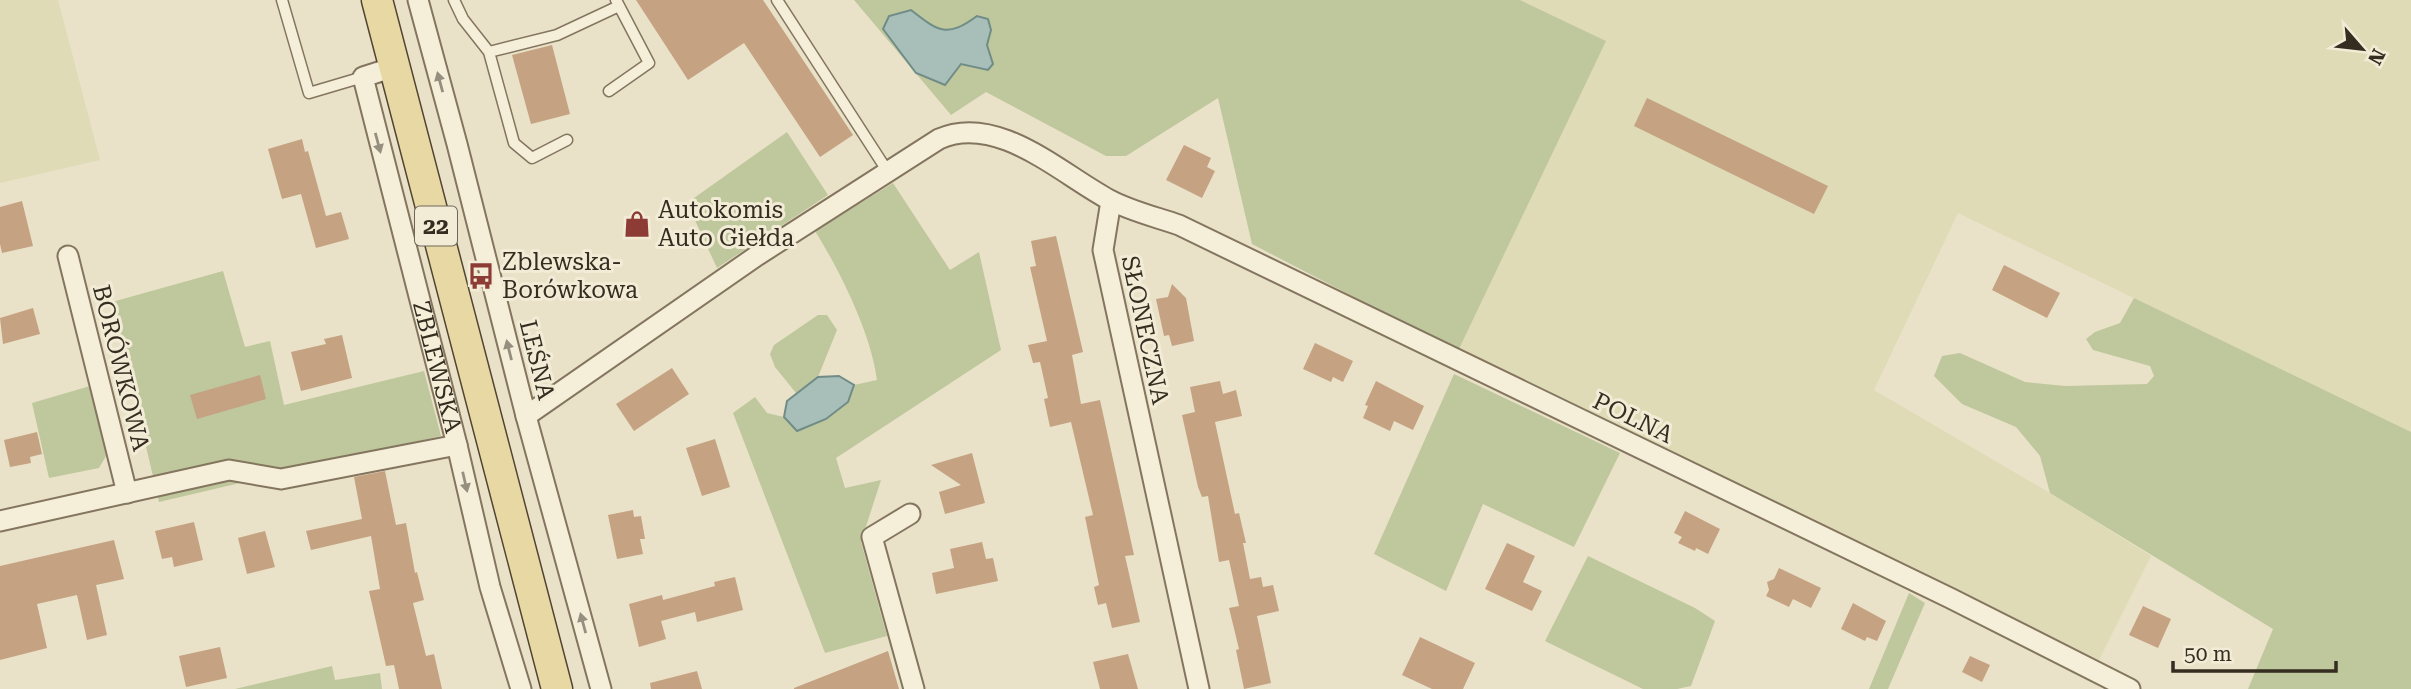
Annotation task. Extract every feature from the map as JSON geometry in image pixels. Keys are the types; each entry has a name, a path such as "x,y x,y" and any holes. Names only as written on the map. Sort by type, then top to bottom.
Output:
{"main road":[{"name":"ZBLEWSKA","path":"377,0 557,689"}],"street":[{"name":"LEŚNA","path":"419,1 526,416 601,689"},
{"path":"363,77 394,68"},
{"name":"ZBLEWSKA","path":"363,77 457,445 490,587 521,689"},
{"path":"526,416 758,255 939,139 960,132 975,132 1012,143 1111,201"},
{"name":"SŁONECZNA","path":"1111,201 1103,250 1199,689"},
{"name":"POLNA","path":"1111,201 1179,225 1950,598 2130,689"},
{"name":"BORÓWKOWA","path":"68,256 127,493"},
{"path":"0,521 229,470 281,480 457,445"},
{"path":"910,514 872,537 914,689"}],"lane":[{"path":"282,0 309,93 363,77"},
{"path":"454,0 463,19 489,52 514,143 532,158 567,140"},
{"path":"777,0 888,172"},
{"path":"489,52 557,35 618,3 649,63 609,91"}],"shaded area":[{"path":"0,0 58,0 100,160 0,183"},
{"path":"1520,0 2411,0 2411,432 1958,213 1874,390 2050,493 2151,556 2099,660 1458,351 1606,41"}],"green space":[{"path":"854,0 1520,0 1606,41 1458,351 1252,244 1218,98 1126,156 1106,156 986,92 951,115"},
{"path":"787,132 828,195 717,268 687,203"},
{"path":"893,183 950,270 979,252 1001,350 836,458 845,488 881,480 861,542 887,636 825,653 733,413 755,397 767,413 784,417 797,431 848,402 854,385 877,380 874,362 853,303 815,231"},
{"path":"223,271 245,347 270,341 284,405 424,371 441,436 159,502 112,302"},
{"path":"2134,298 2411,432 2411,689 2248,689 2273,629 2050,493 2040,456 2016,427 1962,404 1934,376 1942,356 1960,353 2025,382 2065,386 2147,384 2154,376 2150,366 2093,350 2086,339 2095,332 2120,323"},
{"path":"818,315 827,315 837,330 818,377 796,393 775,367 770,354 774,345"},
{"path":"1454,374 1620,453 1574,547 1483,504 1446,591 1374,554"},
{"path":"90,386 106,456 99,468 49,478 32,403"},
{"path":"1588,556 1695,608 1715,621 1691,686 1677,689 1643,689 1545,641"},
{"path":"1909,593 1925,603 1888,689 1869,689"},
{"path":"332,666 335,680 380,673 382,689 235,689"}],"water":[{"path":"911,10 943,30 958,27 977,16 988,19 991,30 987,45 993,64 988,70 961,64 945,85 916,73 883,29 889,16"},
{"path":"839,376 854,385 848,402 826,419 797,431 784,417 787,401 818,377"}],"building":[{"path":"636,0 763,0 853,135 820,157 744,43 688,80"},
{"path":"552,45 570,114 531,124 512,55"},
{"path":"1647,98 1828,186 1814,214 1634,126"},
{"path":"302,139 305,152 308,151 326,216 341,212 349,239 316,248 301,194 282,199 268,149"},
{"path":"1184,145 1211,158 1207,167 1215,171 1202,198 1166,180"},
{"path":"22,201 33,246 2,253 0,207"},
{"path":"1056,236 1083,352 1072,355 1081,404 1100,400 1134,555 1125,556 1140,622 1112,628 1106,603 1098,605 1094,587 1099,585 1085,517 1093,515 1071,422 1050,427 1044,399 1048,398 1040,362 1033,363 1028,345 1047,341 1030,267 1036,266 1031,241"},
{"path":"2004,265 2060,293 2047,318 1992,290"},
{"path":"1172,284 1186,298 1194,341 1172,346 1169,335 1164,336 1156,299 1168,297"},
{"path":"33,308 40,334 3,344 0,318"},
{"path":"342,335 352,378 301,391 291,352 326,344 324,339"},
{"path":"1315,343 1353,361 1343,382 1333,377 1331,382 1303,369"},
{"path":"672,368 689,394 634,431 616,404"},
{"path":"260,375 266,399 197,419 190,395"},
{"path":"1220,381 1223,394 1236,390 1242,416 1215,422 1235,514 1239,513 1246,543 1243,543 1250,579 1261,577 1263,587 1273,585 1279,611 1257,616 1271,683 1244,689 1236,650 1239,649 1229,608 1239,606 1229,560 1219,562 1208,496 1202,497 1198,487 1182,415 1195,412 1190,387"},
{"path":"1376,381 1424,406 1413,430 1394,421 1390,431 1363,418 1368,406 1365,405"},
{"path":"37,432 42,454 30,457 31,463 10,467 4,440"},
{"path":"715,439 730,487 702,496 686,448"},
{"path":"972,453 985,503 945,514 939,492 961,485 931,465"},
{"path":"385,471 396,525 406,523 415,573 417,572 424,600 413,603 426,656 434,654 442,689 399,689 394,665 386,666 369,591 380,589 371,536 311,550 306,531 362,519 354,477"},
{"path":"633,510 634,517 641,516 645,539 640,539 643,554 617,559 608,515"},
{"path":"1685,511 1720,529 1708,554 1678,543 1682,537 1674,533"},
{"path":"194,522 203,560 174,567 172,557 162,559 155,531"},
{"path":"265,531 275,567 247,574 238,538"},
{"path":"114,540 124,579 96,585 107,635 87,640 77,595 37,604 47,648 0,660 0,566"},
{"path":"982,542 986,559 993,558 998,581 936,594 932,573 954,568 950,549"},
{"path":"1507,543 1535,556 1523,582 1542,591 1532,611 1485,589"},
{"path":"1779,568 1821,588 1811,608 1793,599 1789,607 1766,596 1769,590 1767,582 1774,579"},
{"path":"735,577 743,610 697,622 695,612 661,621 666,639 639,647 629,604 662,595 663,600 715,586 714,582"},
{"path":"1853,603 1886,621 1877,641 1867,637 1865,641 1841,629"},
{"path":"2143,606 2171,619 2158,648 2129,635"},
{"path":"1420,637 1475,663 1463,689 1432,689 1402,675"},
{"path":"220,647 227,678 186,687 179,656"},
{"path":"888,651 899,689 794,689 794,688"},
{"path":"1128,654 1138,689 1100,689 1093,662"},
{"path":"1970,656 1990,665 1982,682 1962,672"},
{"path":"697,671 702,689 651,689 650,683"}],"place":[{"name":"Autokomis Auto Giełda","path":"637,224"},
{"name":"Zblewska- Borówkowa","path":"481,276"}]}
